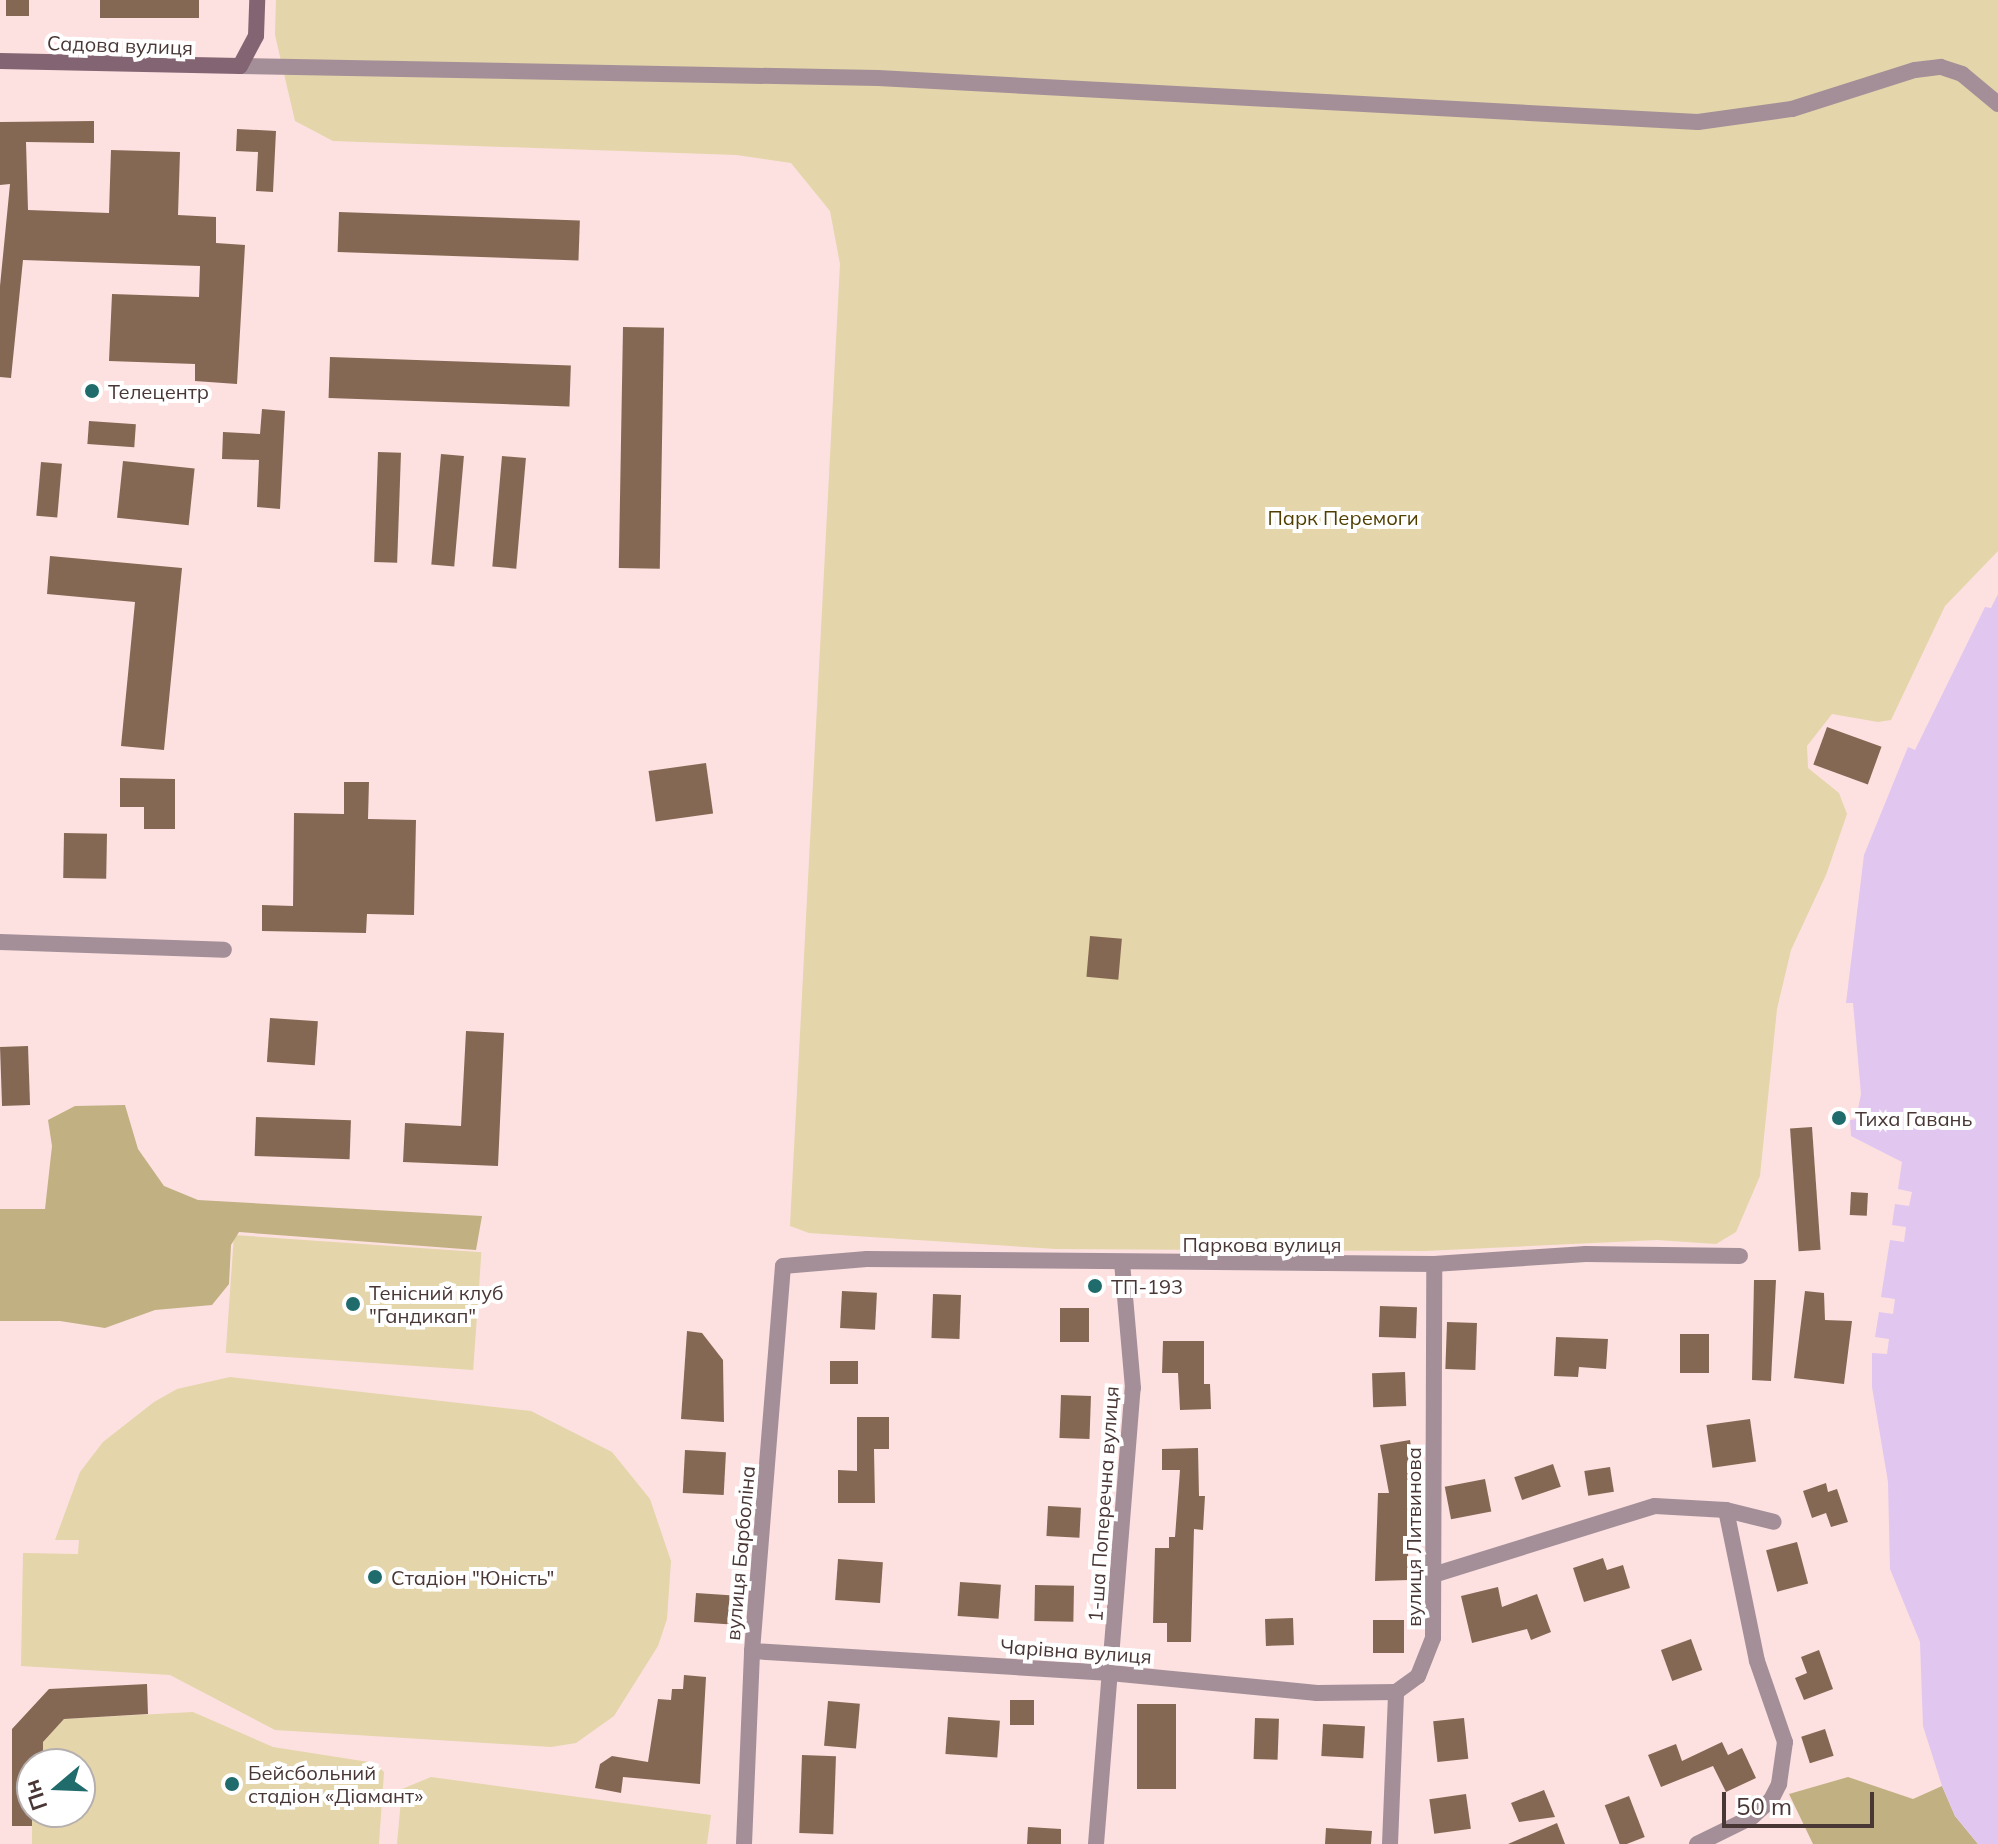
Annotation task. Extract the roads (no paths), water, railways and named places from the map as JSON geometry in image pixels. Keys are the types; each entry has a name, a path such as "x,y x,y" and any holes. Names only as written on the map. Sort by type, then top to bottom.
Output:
{"street":[{"path":"257,0 256,36 240,66 878,78 1698,122 1792,109 1915,70 1941,67 1962,74 1998,104"},
{"name":"Садова вулиця","path":"0,61 240,66"},
{"path":"0,942 224,950"},
{"name":"Паркова вулиця","path":"783,1266 867,1259 1434,1264 1586,1254 1740,1256"},
{"name":"1-ша Поперечна вулиця","path":"1096,1844 1133,1388 1122,1263"},
{"name":"вулиця Литвинова","path":"1396,1692 1418,1676 1433,1638 1434,1264"},
{"name":"вулиця Барболіна","path":"744,1844 752,1651 783,1266"},
{"path":"1433,1575 1655,1506 1726,1510 1774,1522"},
{"path":"1697,1844 1752,1817 1771,1800 1779,1784 1785,1742 1757,1661 1726,1510"},
{"name":"Чарівна вулиця","path":"752,1651 1110,1673 1317,1693 1396,1692"},
{"path":"1390,1844 1396,1692"}],"place":[{"name":"Телецентр","path":"92,391"},
{"name":"Тиха Гавань","path":"1839,1118"},
{"name":"ТП-193","path":"1095,1286"},
{"name":"Тенісний клуб \"Гандикап\"","path":"353,1304"},
{"name":"Стадіон \"Юність\"","path":"375,1577"},
{"name":"Бейсбольний стадіон «Діамант»","path":"232,1784"}],"park label":[{"name":"Парк Перемоги","path":"1343,517"}]}
